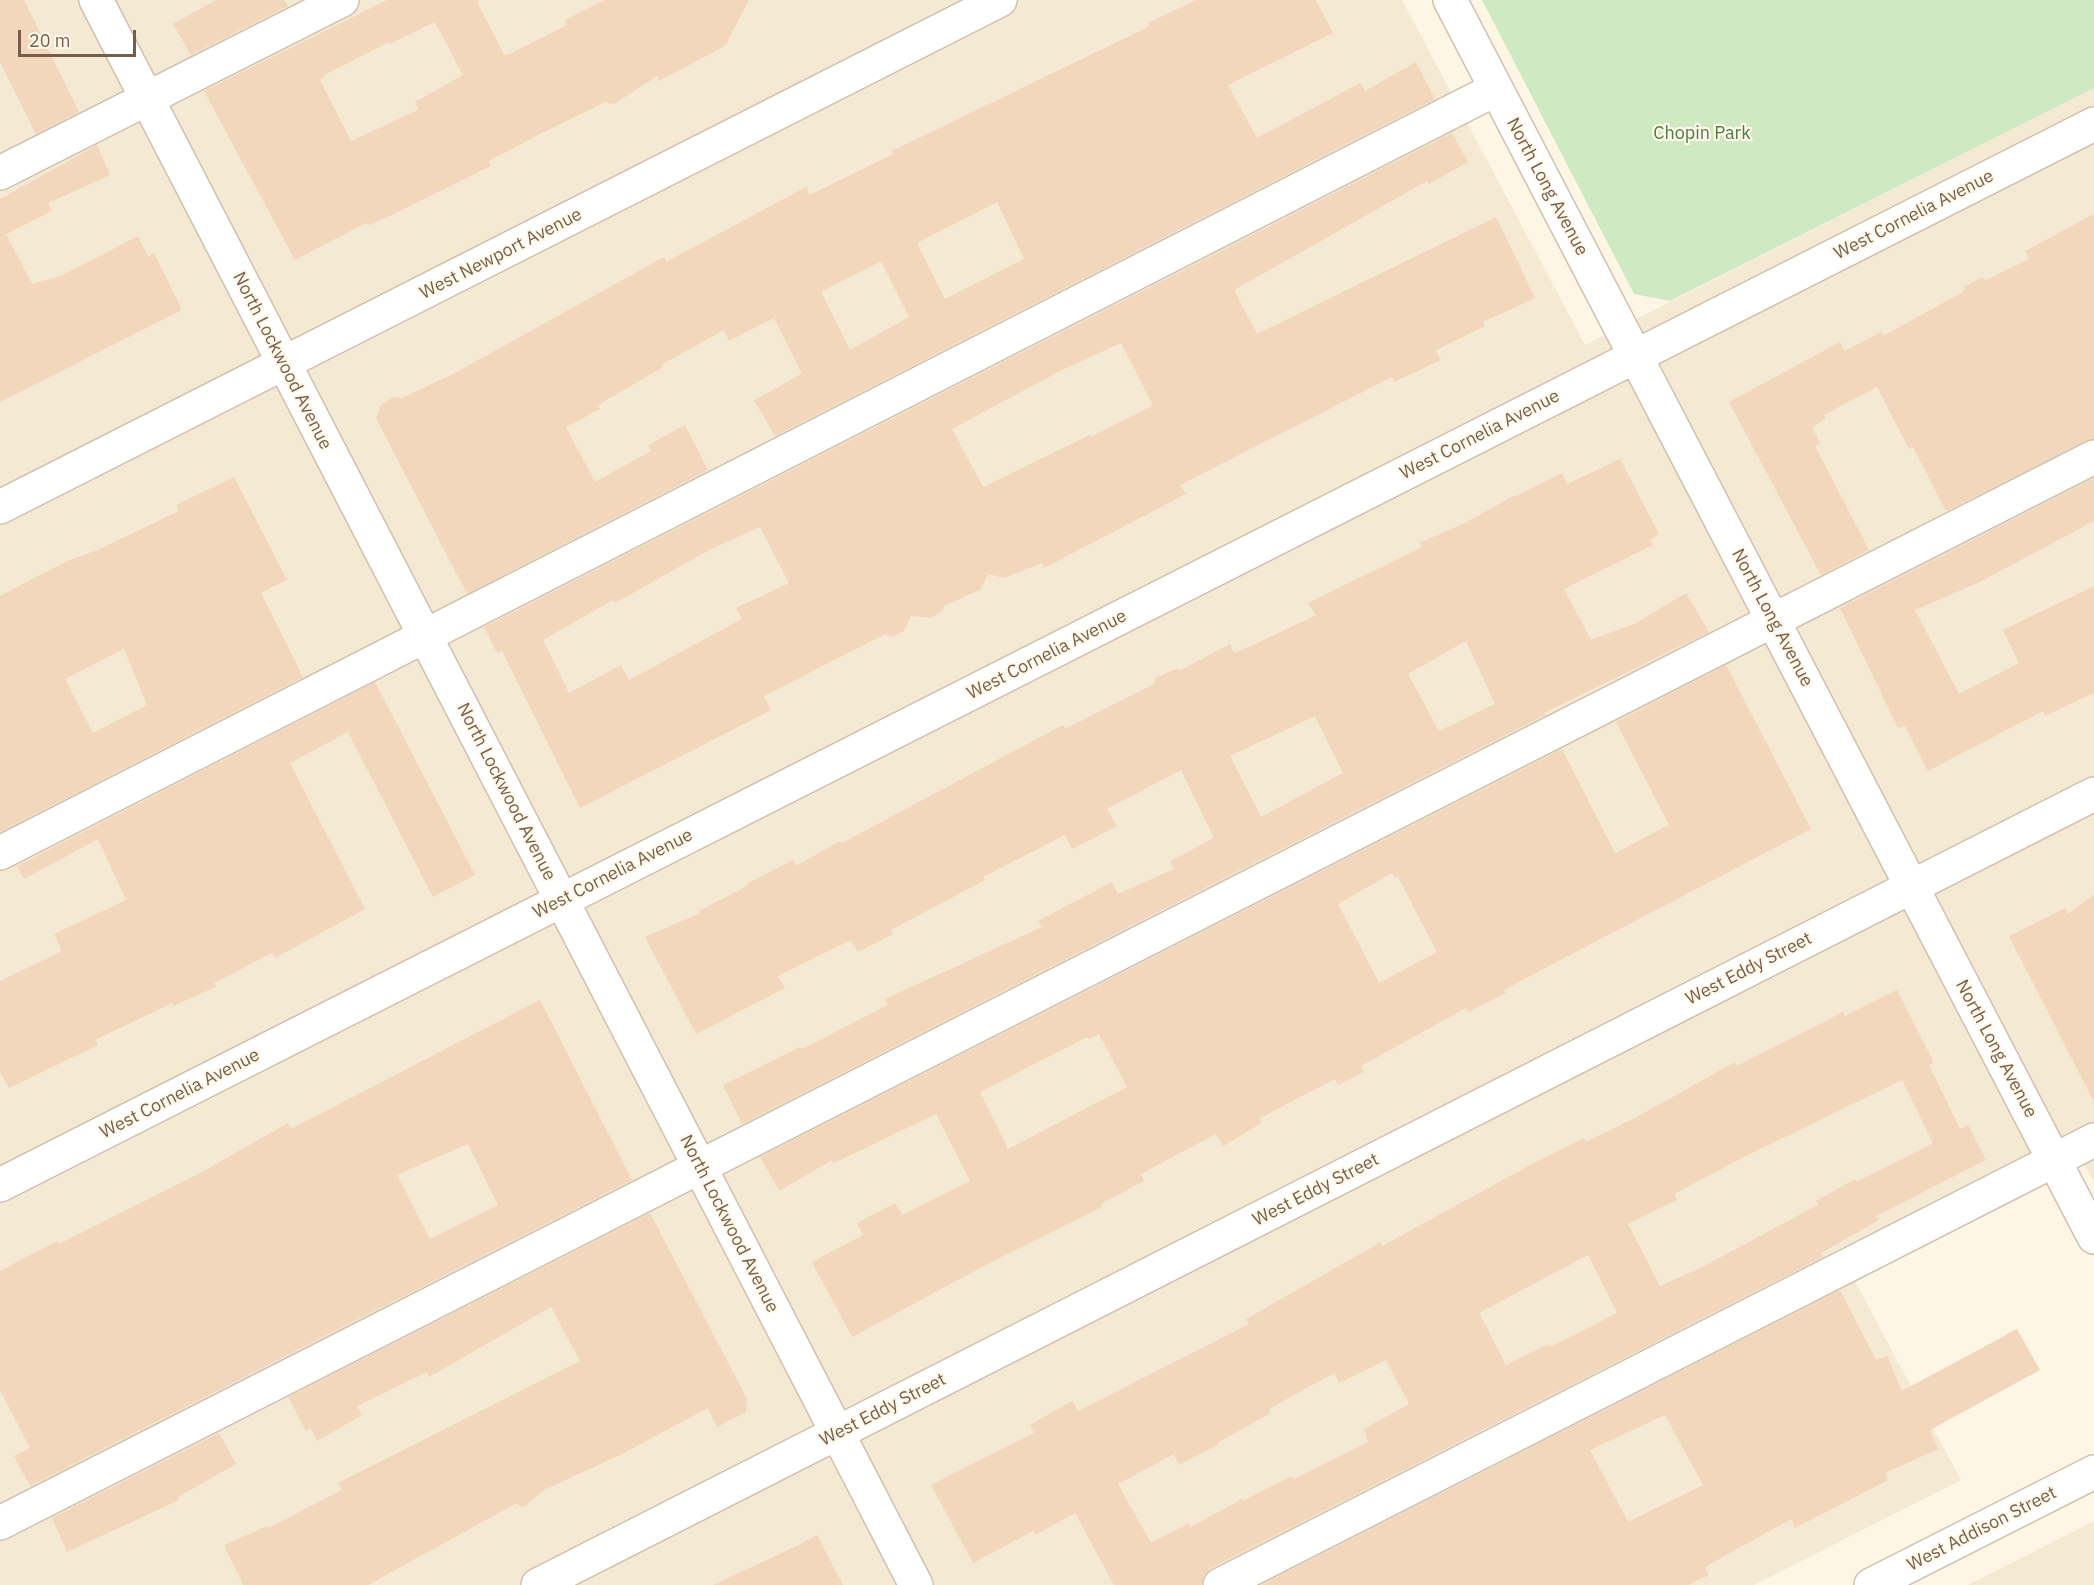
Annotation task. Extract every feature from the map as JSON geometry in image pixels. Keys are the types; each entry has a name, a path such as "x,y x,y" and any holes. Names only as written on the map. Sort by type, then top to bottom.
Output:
{"street":[{"name":"North Lockwood Avenue","path":"96,0 916,1585"},
{"path":"0,173 342,0"},
{"name":"West Newport Avenue","path":"0,507 1000,0"},
{"name":"North Long Avenue","path":"1450,0 2094,1237"},
{"path":"0,853 426,638 1496,89"},
{"name":"West Cornelia Avenue","path":"0,1185 2094,124"},
{"path":"0,1523 2094,457"},
{"name":"West Eddy Street","path":"538,1585 2094,794"},
{"path":"1220,1585 2094,1140"},
{"name":"West Addison Street","path":"1871,1585 2094,1472"}],"shaded area":[{"path":"0,0 1402,0 1585,345 2094,88 2094,1183 2082,1159 1850,1272 1961,1480 1754,1585 0,1585"},
{"path":"2094,1521 2094,1585 1968,1585"}],"green space":[{"name":"Chopin Park","path":"1482,0 2094,0 2094,88 1670,301 1634,294"}],"building":[{"path":"0,0 24,0 79,112 36,134 0,62"},
{"path":"216,0 284,0 288,6 191,55 173,24"},
{"path":"387,0 480,0 477,2 505,56 567,25 565,20 605,0 749,0 725,46 659,81 657,76 614,104 605,102 540,134 489,161 491,166 394,214 369,225 366,223 295,260 204,91","holes":["435,22 463,75 415,102 418,110 351,141 320,80 325,77 324,75 389,42 390,44"]},
{"path":"1196,0 1316,0 1333,33 1228,85 1257,138 1360,83 1365,91 1416,62 1435,99 775,436 754,400 802,374 774,318 729,341 724,330 661,365 663,367 598,405 600,409 566,427 595,482 651,451 648,445 685,425 708,470 467,594 376,418 381,405 393,397 402,398 453,374 664,257 666,262 806,187 810,195 893,154 892,151 1150,26 1148,23","holes":["997,202 1024,259 945,299 917,243","881,261 909,317 850,350 821,292"]},
{"path":"1452,133 1468,162 1429,184 1427,181 1234,290 1257,334 1496,217 1535,298 1483,322 1485,326 1436,350 1441,360 1394,382 1392,377 1180,485 1186,494 1044,568 1042,563 1004,578 988,574 980,590 944,606 942,611 931,618 911,616 904,631 892,637 885,634 764,696 771,710 580,808 502,651 497,653 484,627","holes":["1121,343 1153,405 1091,437 1090,435 983,487 952,429 1062,370","760,527 789,583 736,608 742,619 629,680 621,665 569,693 543,640 613,600 615,603 713,548"]},
{"path":"97,145 110,175 48,203 52,211 6,234 32,284 61,276 138,236 148,257 154,253 182,310 0,402 0,199"},
{"path":"2094,214 2094,438 1946,511 1913,447 1909,449 1877,387 1824,415 1826,419 1812,427 1820,443 1815,446 1869,550 1821,575 1729,402 1840,342 1845,351 1881,332 1883,336 1963,292 1964,287 1981,278 1986,280 2029,259 2025,251"},
{"path":"1620,459 1659,534 1650,540 1653,545 1564,589 1591,640 1636,623 1686,593 1709,632 1544,713 1545,715 742,1124 723,1085 800,1047 802,1049 888,1005 885,999 1042,927 1038,921 1112,882 1118,894 1174,869 1170,861 1214,838 1181,770 1107,809 1117,826 1072,849 1065,835 983,877 985,880 891,930 893,934 858,952 851,940 778,976 785,988 696,1034 645,937 700,913 699,911 747,886 746,884 793,860 796,866 840,841 842,843 1063,725 1065,729 1154,684 1155,678 1175,669 1181,670 1230,644 1234,653 1316,615 1308,603 1422,547 1419,543 1465,523 1515,495 1562,473 1567,484","holes":["1466,641 1495,704 1439,731 1408,674","1315,716 1343,773 1261,817 1230,756"]},
{"path":"234,477 287,580 261,593 303,677 0,832 0,596 65,562 102,548 179,511 176,505","holes":["124,649 147,705 93,733 65,679"]},
{"path":"2094,478 2094,521 1980,582 1915,610 1959,694 2019,663 2003,630 2094,586 2094,693 2045,716 2043,711 1928,771 1905,726 1898,728 1840,608"},
{"path":"1726,665 1811,829 1504,990 1506,993 1468,1012 1466,1008 1361,1066 1364,1072 1338,1085 1335,1079 1260,1118 1262,1123 1223,1146 1216,1134 1141,1174 1144,1181 1101,1204 1102,1207 999,1258 852,1337 812,1262 863,1235 857,1223 895,1203 902,1215 970,1181 936,1114 834,1163 832,1160 779,1191 760,1157 1562,749 1615,853 1669,825 1616,722","holes":["1392,873 1395,878 1398,877 1437,952 1379,983 1338,904","1099,1034 1127,1087 1008,1149 980,1092 1087,1037 1089,1039"]},
{"path":"375,682 475,875 433,897 348,732 290,763 365,909 275,958 272,953 214,983 216,987 173,1006 172,1003 95,1040 98,1045 9,1088 0,1072 0,981 62,951 54,934 126,900 98,839 24,879 17,866"},
{"path":"2094,895 2094,1102 2009,936 2065,908 2068,914"},
{"path":"1897,990 1934,1063 1929,1065 1960,1129 1968,1125 1986,1160 1876,1216 1879,1220 1821,1253 1823,1257 1211,1568 1204,1575 1201,1585 1114,1585 1075,1513 1035,1535 1033,1531 973,1563 931,1485 1034,1433 1030,1425 1072,1401 1078,1411 1249,1324 1246,1319 1381,1242 1382,1246 1534,1163 1584,1138 1586,1142 1635,1118 1735,1062 1737,1066 1843,1012 1845,1016","holes":["1902,1080 1933,1143 1857,1182 1855,1179 1816,1201 1818,1205 1702,1267 1660,1286 1628,1224 1677,1200 1674,1194 1742,1158","1588,1255 1617,1313 1550,1347 1549,1344 1506,1365 1479,1313","1386,1360 1409,1404 1364,1429 1368,1442 1294,1479 1292,1476 1243,1501 1242,1499 1191,1527 1189,1523 1151,1543 1118,1484 1174,1454 1179,1465 1218,1445 1217,1443 1271,1413 1269,1409 1334,1373 1339,1383"]},
{"path":"540,1000 632,1180 30,1486 14,1456 30,1448 0,1390 0,1271 57,1241 59,1244 202,1172 288,1123 291,1129","holes":["468,1144 498,1205 430,1239 397,1175"]},
{"path":"650,1213 747,1399 746,1412 717,1427 708,1408 622,1454 544,1490 524,1507 515,1504 368,1585 243,1585 224,1545 267,1526 268,1528 342,1490 338,1483 580,1361 551,1307 429,1377 427,1372 357,1406 362,1415 317,1441 311,1428 306,1431 288,1397"},
{"path":"1840,1290 1876,1360 1887,1356 1902,1391 2017,1329 2040,1370 1930,1430 1938,1449 1885,1473 1888,1480 1795,1528 1791,1519 1705,1567 1709,1575 1688,1585 1261,1585","holes":["1665,1415 1703,1485 1628,1522 1590,1450"]},
{"path":"219,1433 236,1464 178,1497 179,1500 67,1552 52,1518"},
{"path":"817,1535 843,1585 713,1585 797,1546"}]}
